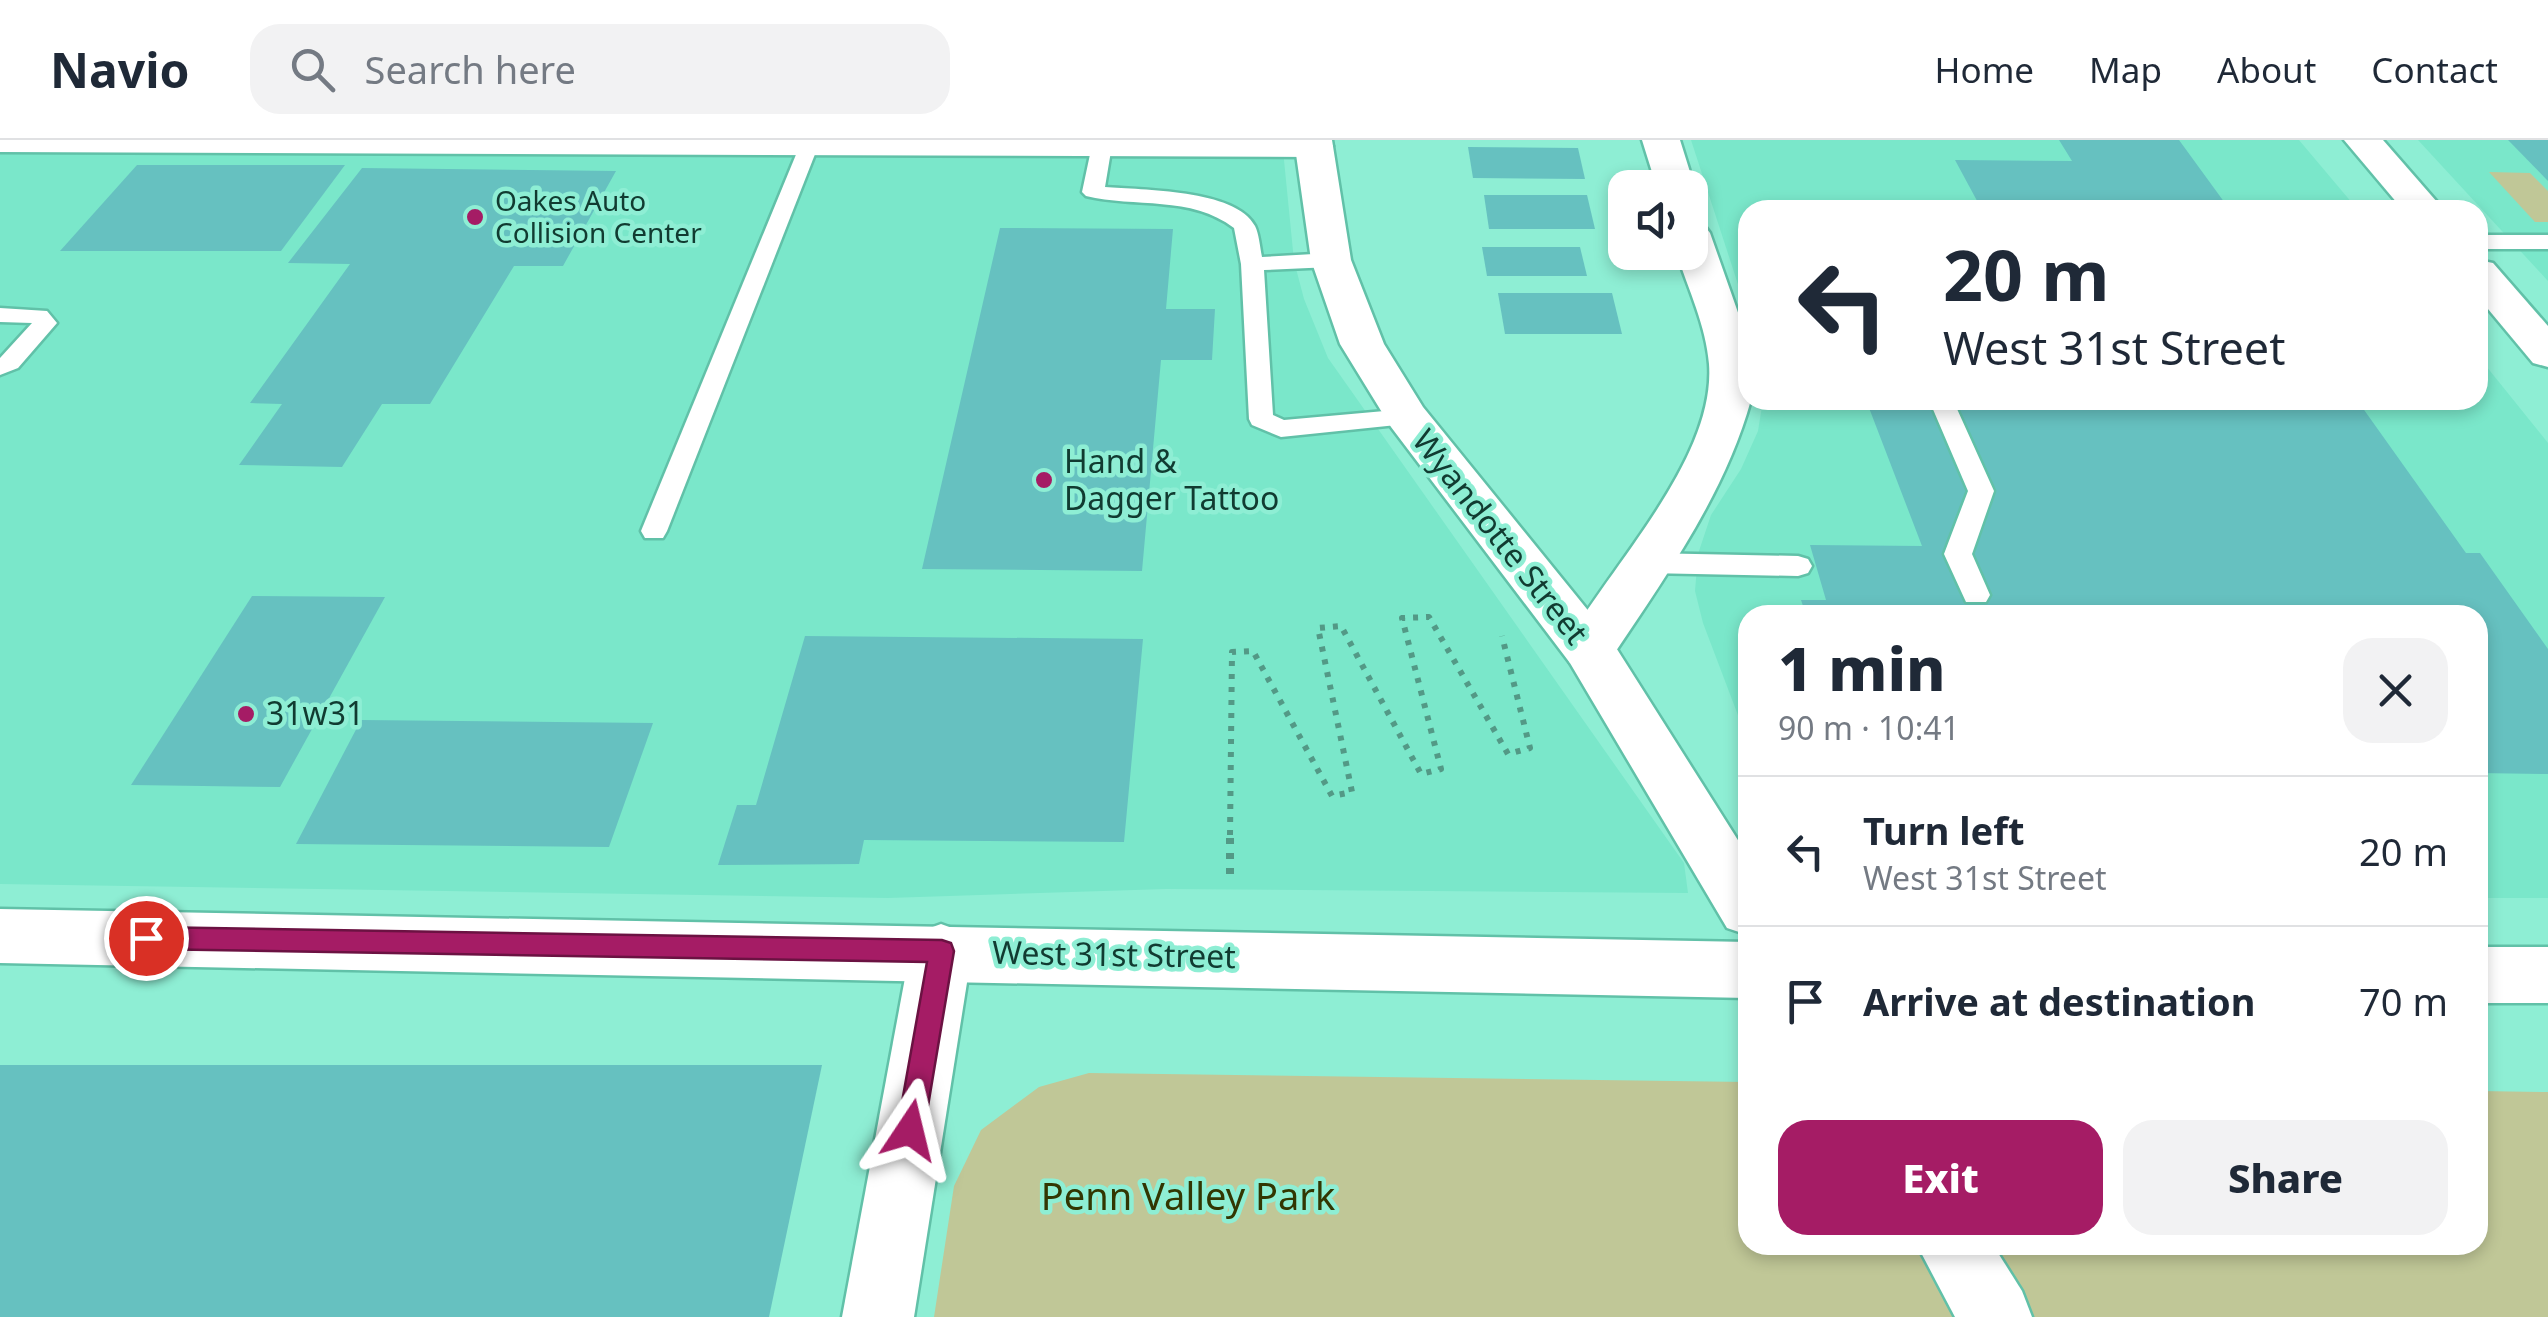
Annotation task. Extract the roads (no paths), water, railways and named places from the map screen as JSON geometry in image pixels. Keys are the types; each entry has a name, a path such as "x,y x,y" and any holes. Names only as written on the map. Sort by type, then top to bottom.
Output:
{"street":[{"path":"1661,140 1670,170"},
{"path":"2363,140 2415,200"},
{"path":"0,141 1313,143"},
{"name":"Wyandotte Street","path":"1313,143 1331,260 1362,344 1407,417 1588,649 1738,894"},
{"path":"1588,649 1669,532 1725,421 1732,366 1702,270"},
{"path":"2488,291 2548,353"},
{"name":"West 31st Street","path":"0,936 942,951 1723,970"},
{"path":"878,1317 942,951"},
{"path":"2488,974 2548,975"},
{"path":"1958,1255 1996,1317"}],"lane":[{"path":"654,530 809,144"},
{"path":"1102,145 1093,192 1200,202 1225,211 1244,226 1252,264 1260,419 1281,429 1407,417"},
{"path":"2488,242 2548,242"},
{"path":"1252,264 1331,260"},
{"path":"0,314 39,316 44,322 10,363 0,367"},
{"path":"1945,410 1981,490 1958,554 1976,595"},
{"path":"1646,563 1798,566"}],"place":[{"name":"Oakes Auto Collision Center","path":"475,217"},
{"name":"Hand & Dagger Tattoo","path":"1044,480"},
{"name":"31w31","path":"246,714"}],"park label":[{"name":"Penn Valley Park","path":"1188,1197"}]}
